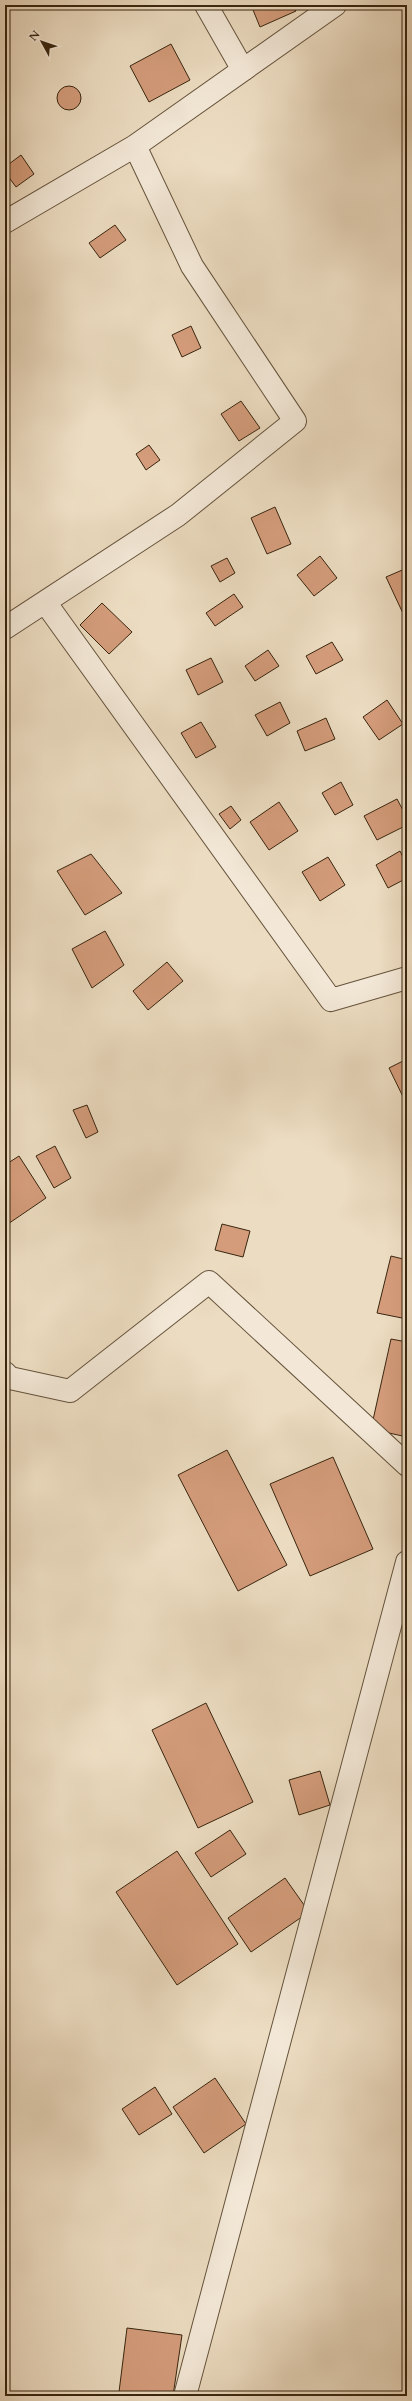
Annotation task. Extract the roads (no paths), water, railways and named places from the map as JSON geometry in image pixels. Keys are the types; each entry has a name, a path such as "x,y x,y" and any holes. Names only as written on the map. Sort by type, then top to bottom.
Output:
{"street":[{"path":"206,5 244,70"},
{"path":"5,222 135,146 335,5"},
{"path":"5,628 178,516 295,421 192,266 135,146"},
{"path":"45,602 331,1000 407,978"},
{"path":"5,1373 10,1378 70,1391 209,1282 407,1465"},
{"path":"185,2396 407,1562"}]}
